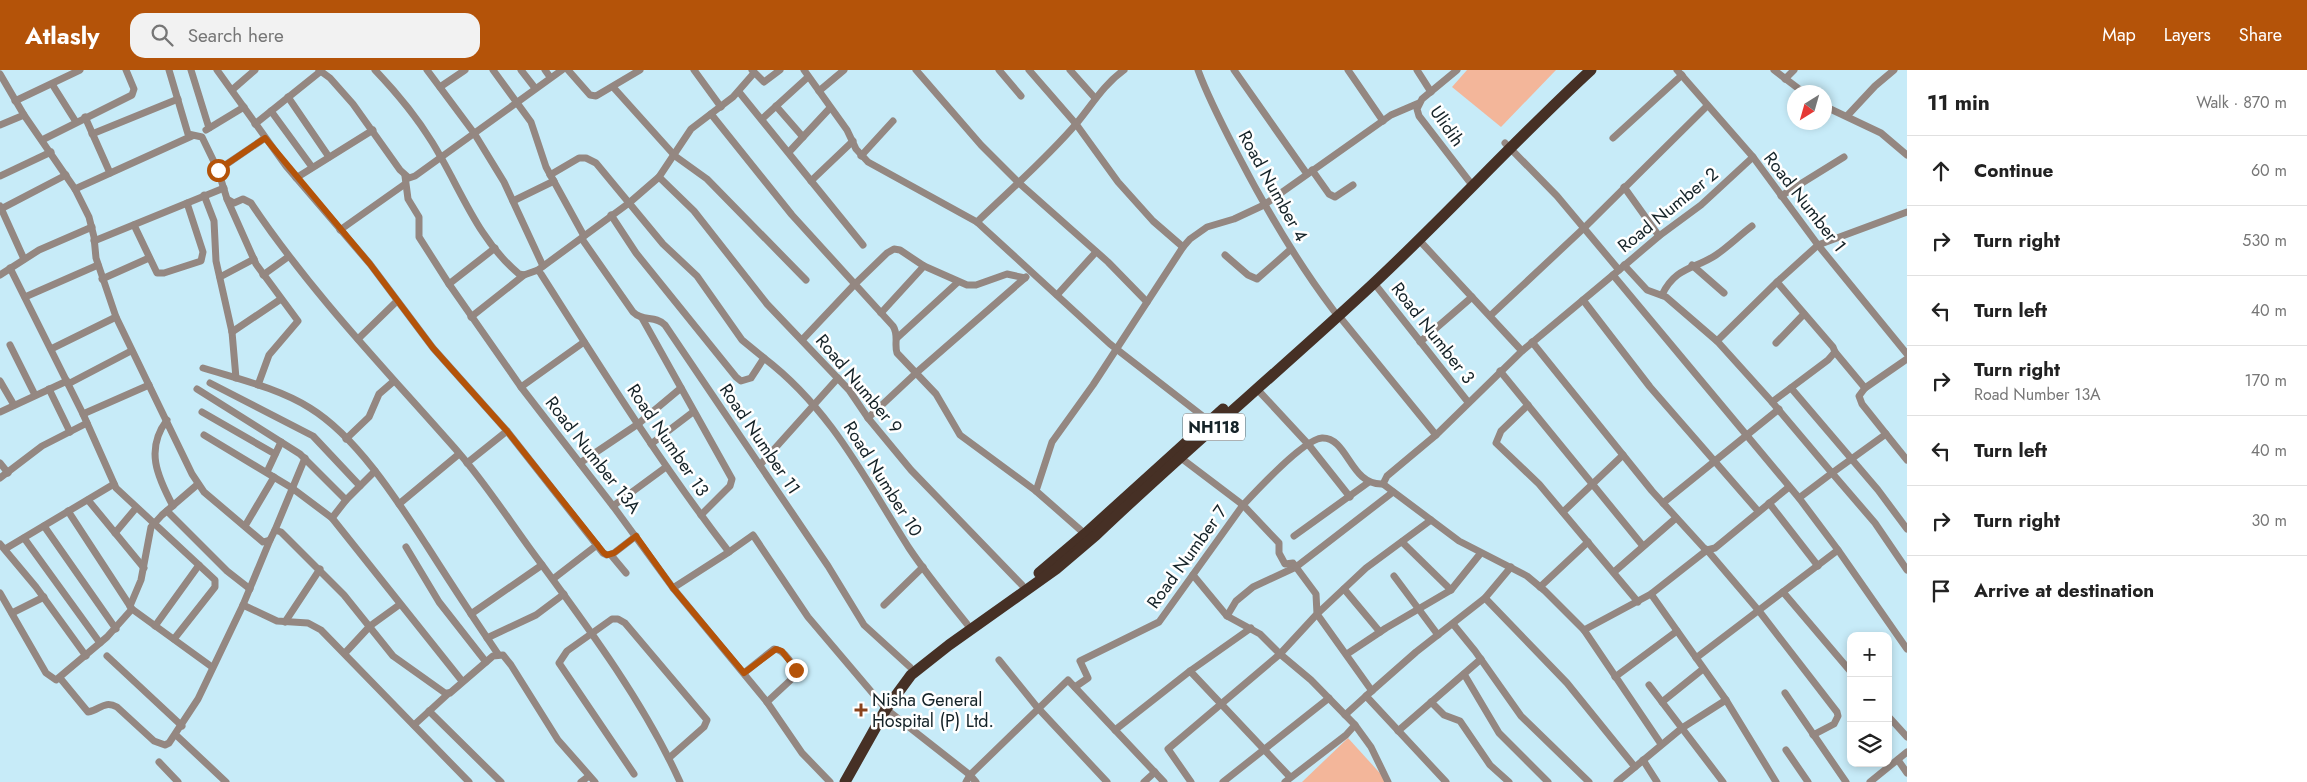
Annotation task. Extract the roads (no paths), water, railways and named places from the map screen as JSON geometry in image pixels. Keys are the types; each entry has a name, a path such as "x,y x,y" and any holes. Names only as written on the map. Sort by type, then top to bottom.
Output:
{"highway":[{"name":"NH118","path":"844,782 884,707 912,674 949,645 1073,556 1177,455 1209,421 1374,283 1419,240 1580,70"},
{"name":"NH118","path":"836,782 910,668 1022,585 1086,534 1257,389 1469,181 1591,70"}],"street":[{"path":"15,101 80,70"},
{"path":"42,140 132,95 134,89 126,70"},
{"path":"169,70 186,130 205,141 218,170 227,199 254,259 263,275 298,321 269,355 258,385"},
{"path":"191,70 209,128"},
{"path":"217,70 296,178 340,230 433,348 507,431 597,545 604,553 611,554 626,573"},
{"path":"232,90 255,70"},
{"name":"Road Number 13","path":"427,70 474,134 513,201 540,268 584,342 666,467 729,552"},
{"path":"440,87 465,70"},
{"path":"494,70 531,122 536,141 552,178 583,237 633,312 642,318 732,479 730,486 701,515"},
{"path":"521,70 535,88"},
{"path":"545,70 550,77"},
{"path":"340,230 405,180 415,176 562,70"},
{"path":"568,70 590,95 596,96 640,70"},
{"path":"694,70 721,107"},
{"path":"472,317 524,275 540,268 629,203 659,176 675,156 692,129 739,92 753,72 764,82 780,70"},
{"path":"804,70 853,141 861,156 977,222 1116,348 1209,421"},
{"path":"819,92 844,70"},
{"path":"916,70 981,145 1147,302"},
{"path":"998,70 1021,96"},
{"path":"1029,70 1076,124 1118,182 1153,220 1183,247"},
{"path":"1070,70 1095,98"},
{"path":"977,222 1076,124 1113,73 1124,70"},
{"name":"Road Number 4","path":"1198,70 1218,116 1264,205 1290,250 1336,313 1436,434"},
{"path":"1234,70 1310,172 1329,194 1335,198 1353,185"},
{"path":"1348,70 1382,121"},
{"path":"1416,70 1431,92"},
{"name":"Ulidih","path":"1457,70 1419,103 1417,109 1419,116 1469,181"},
{"path":"1774,70 1793,85"},
{"path":"1785,79 1794,70"},
{"path":"1847,116 1875,86 1894,70"},
{"path":"255,124 320,71"},
{"name":"Road Number 13A","path":"320,71 342,90 373,130 405,180 408,199 419,217 419,237 449,284 521,387 614,506 673,588 767,702 798,747 830,782"},
{"path":"378,71 411,111 440,158 472,218 513,270 524,275"},
{"path":"1613,138 1679,72"},
{"name":"Road Number 1","path":"1679,72 1752,158 1818,245 1907,354"},
{"path":"0,74 24,115 75,189 92,227 98,265 116,317 131,351 198,484 211,498 263,542 270,540"},
{"path":"762,119 808,77"},
{"path":"52,84 76,122"},
{"path":"613,87 675,156 707,179 806,280"},
{"path":"739,92 863,245"},
{"path":"288,97 329,157"},
{"path":"92,134 178,100"},
{"path":"1036,491 1052,442 1093,385 1183,247 1208,227 1234,219 1264,205 1382,121 1398,111 1419,103"},
{"path":"75,189 195,135 244,106"},
{"path":"776,106 803,138"},
{"path":"1490,315 1585,227 1707,106"},
{"path":"789,152 830,108"},
{"path":"1832,109 1881,133 1907,155"},
{"path":"271,111 312,167"},
{"path":"711,114 792,215 893,326 897,338 895,346 897,353 936,394 960,436 1036,491 1086,534"},
{"path":"0,125 24,115"},
{"path":"85,117 110,173"},
{"path":"861,156 893,121"},
{"path":"296,178 373,130"},
{"path":"218,170 265,138"},
{"path":"811,181 853,141"},
{"name":"Road Number 2","path":"1507,145 1585,227 1619,270 1659,236 1701,205 1752,158"},
{"path":"0,176 51,152"},
{"path":"1781,196 1844,157"},
{"name":"Road Number 10","path":"513,201 552,178 579,158 591,159 603,170 663,244 697,276 742,340 790,379 843,440 922,567 968,624"},
{"path":"24,259 1,207 66,175"},
{"name":"Road Number 9","path":"659,176 690,206 754,289 838,378 911,470 1022,585"},
{"path":"94,241 224,188"},
{"path":"1624,188 1659,236"},
{"path":"204,196 214,221 216,261 232,332 236,378"},
{"path":"227,199 234,203 243,199 247,200 288,257 467,463 564,594 669,758 680,782"},
{"path":"134,225 155,271 160,274 203,258 187,202"},
{"path":"1717,341 1818,245 1907,212"},
{"path":"611,215 636,253 736,377 741,381 751,378 764,358"},
{"path":"1662,295 1668,284 1692,265 1716,254 1752,226"},
{"path":"0,275 24,259 92,227"},
{"path":"1419,240 1522,351"},
{"path":"449,284 495,248"},
{"path":"802,340 854,285 887,253 894,249 902,251 924,266 958,282 976,285 1007,274 1026,278"},
{"path":"1225,255 1248,275 1257,278 1290,250"},
{"path":"1057,295 1096,252"},
{"path":"263,275 288,257"},
{"path":"102,280 149,258"},
{"path":"220,276 254,259"},
{"path":"24,297 98,265"},
{"path":"1692,265 1724,294"},
{"path":"881,313 924,266"},
{"path":"10,268 68,382 114,484 153,524 212,575 216,584 174,640"},
{"path":"1619,270 1648,290 1662,295 1717,341 1779,409 1875,523 1906,567"},
{"path":"1384,484 1387,476 1436,434 1522,351 1619,270"},
{"path":"1619,270 1746,435 1799,498 1907,649"},
{"path":"868,418 916,373 1032,272"},
{"path":"897,338 958,282"},
{"path":"1777,282 1833,347 1858,382 1865,388"},
{"name":"Road Number 3","path":"1374,283 1468,402"},
{"path":"1420,342 1472,297"},
{"path":"232,332 282,299"},
{"path":"1583,300 1650,387 1758,511"},
{"path":"358,339 397,301"},
{"path":"1776,343 1804,314"},
{"path":"51,349 116,317"},
{"name":"Road Number 11","path":"642,318 659,319 665,324 828,566 864,625 910,668"},
{"path":"521,387 584,342"},
{"path":"1532,342 1663,503 1707,550 1759,611 1837,712 1838,716 1834,724 1813,735"},
{"path":"10,345 35,395"},
{"path":"0,412 68,382 131,351"},
{"path":"1772,402 1835,352"},
{"path":"1907,359 1865,388 1859,396 1859,401 1907,460"},
{"path":"203,368 258,385 308,407 321,415 346,439 400,504 498,654 503,655 511,665 558,740 595,782"},
{"path":"1500,372 1643,546"},
{"path":"760,466 838,378"},
{"path":"0,381 14,405"},
{"path":"346,439 369,417 379,394 394,381"},
{"path":"210,383 313,436 360,486"},
{"path":"83,414 149,385"},
{"path":"580,463 638,424 681,388"},
{"path":"1791,388 1852,459 1907,529"},
{"path":"49,389 70,432"},
{"path":"197,389 306,458 346,500"},
{"path":"1257,389 1308,444 1350,496"},
{"path":"1528,406 1501,431 1496,443 1539,484 1638,602"},
{"path":"1663,503 1779,409"},
{"path":"202,412 275,454"},
{"path":"651,444 693,412"},
{"path":"166,420 157,434 154,453 158,476 170,508 227,571 250,589"},
{"path":"0,478 42,446 87,423"},
{"path":"467,463 507,431"},
{"path":"1799,498 1886,434"},
{"path":"204,435 292,488 332,518 399,605 462,681"},
{"path":"1372,691 1317,614 1316,594 1293,563 1286,564 1279,554 1279,543 1243,504 1308,444 1320,438 1329,438 1336,443 1360,475 1369,482 1384,484 1480,554 1511,567 1540,587 1584,630 1661,744"},
{"path":"266,472 281,442"},
{"path":"400,504 460,454"},
{"name":"Road Number 7","path":"1075,687 1088,678 1080,661 1159,622 1243,504 1177,455"},
{"path":"1563,512 1623,455"},
{"path":"60,678 88,712 106,704 111,704 160,744 169,743 198,699 243,605 306,458"},
{"path":"0,463 8,473"},
{"path":"614,506 666,467"},
{"path":"332,518 346,500 374,471"},
{"path":"245,526 274,477"},
{"path":"1294,536 1369,482"},
{"path":"86,656 44,597 2,547 24,538 114,484"},
{"path":"0,593 46,673 56,680 60,678 100,644 116,628 131,608 144,568 153,524 198,484"},
{"path":"1584,630 1651,594 1707,550 1715,548 1789,487"},
{"path":"1227,616 1236,601 1252,587 1296,567 1393,492"},
{"path":"88,500 144,568"},
{"path":"1768,503 1818,566"},
{"path":"115,533 136,508"},
{"path":"68,511 131,608 212,667"},
{"path":"1614,572 1676,518"},
{"path":"1192,782 1168,749 1280,654 1317,614 1366,568 1431,520"},
{"path":"44,526 116,628"},
{"path":"275,530 281,532 320,569 399,662 445,693 450,693"},
{"path":"673,588 754,535 808,617 884,707 970,774 976,782"},
{"path":"611,554 636,536"},
{"path":"24,538 100,644"},
{"path":"1402,542 1451,590"},
{"path":"1540,587 1588,542"},
{"path":"553,579 597,545"},
{"path":"406,546 438,602 486,662"},
{"path":"1696,658 1838,550"},
{"path":"1347,654 1451,590 1480,554"},
{"path":"155,626 199,565"},
{"path":"471,614 542,565"},
{"path":"884,605 922,567"},
{"path":"1345,715 1485,598 1511,567"},
{"path":"285,622 320,569"},
{"path":"1193,575 1227,616 1260,634 1329,698 1371,747 1388,782"},
{"path":"1394,576 1438,636"},
{"path":"1344,589 1380,632"},
{"path":"1783,592 1847,667"},
{"path":"487,638 536,615 564,594"},
{"path":"1651,594 1726,700 1776,782"},
{"path":"12,613 44,597"},
{"path":"1485,598 1567,683 1635,767"},
{"path":"243,605 277,621 313,625 344,653 469,782"},
{"path":"344,653 370,626 399,605"},
{"path":"634,774 559,663 567,651 612,619 621,620 705,717 707,722 704,728 669,758"},
{"path":"1452,624 1481,659 1522,716 1590,782"},
{"path":"1115,730 1190,671 1251,628"},
{"path":"1615,677 1677,631"},
{"path":"744,673 774,649 782,651 796,670 796,675 767,702"},
{"path":"414,725 462,681 498,654"},
{"path":"107,656 182,726"},
{"path":"1398,731 1481,659"},
{"path":"999,660 1037,707 1107,782"},
{"path":"1662,702 1703,669"},
{"path":"1190,671 1264,749 1287,780 1346,735 1354,725"},
{"path":"1464,674 1499,733 1548,782"},
{"path":"966,782 970,774 1037,707 1068,680 1164,782"},
{"path":"1649,685 1723,782"},
{"path":"1784,693 1846,782"},
{"path":"1366,696 1446,782"},
{"path":"1223,782 1329,698"},
{"path":"1617,782 1682,728 1726,700"},
{"path":"1431,702 1444,715 1460,722 1490,765 1509,782"},
{"path":"430,711 501,782"},
{"path":"1892,720 1907,736"},
{"path":"176,735 226,782"},
{"path":"1786,750 1808,782"},
{"path":"1870,782 1907,752"},
{"path":"1643,760 1657,782"},
{"path":"1898,760 1907,773"},
{"path":"159,762 178,782"},
{"path":"1144,782 1155,772"},
{"path":"581,782 589,776"}],"place":[{"name":"Nisha General Hospital (P) Ltd.","path":"861,710"}]}
